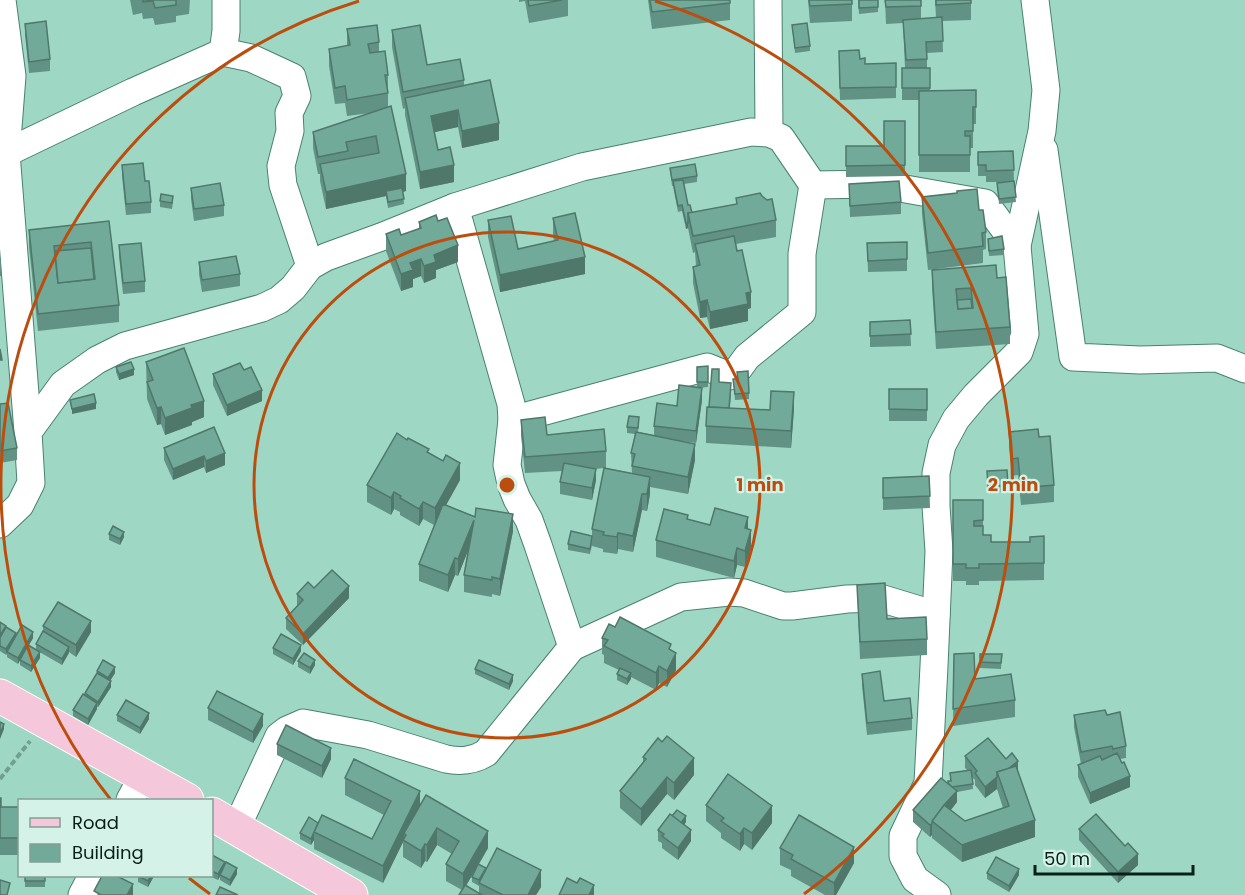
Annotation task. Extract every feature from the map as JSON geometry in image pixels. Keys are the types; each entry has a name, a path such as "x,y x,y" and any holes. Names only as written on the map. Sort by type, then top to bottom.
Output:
{"main road":[{"path":"0,696 45,721 136,788 178,799"},
{"path":"213,815 351,895"}],"street":[{"path":"0,524 20,505 31,483 6,153 12,76 2,0"},
{"path":"224,52 226,0"},
{"path":"768,0 769,133"},
{"path":"937,895 915,879 903,856 903,836 928,783 939,551 936,473 942,445 956,419 976,395 1019,352 1025,334 1017,246 1042,131 1046,90 1035,0"},
{"path":"6,153 133,92 224,52 251,58 292,77 297,96 288,113 290,131 281,166 283,185 310,267"},
{"path":"1042,131 1073,357 1140,360 1217,358 1245,369"},
{"path":"28,432 63,384 97,360 125,346 262,308 279,300 293,288 310,267 326,257 455,207 582,167 751,132 769,133 781,138 813,185 802,254 802,312 747,357 729,376 707,368 512,420"},
{"path":"813,185 878,184 985,202 1017,246"},
{"path":"455,207 511,404 512,420 507,465 511,484 535,533 572,647"},
{"path":"243,832 241,818 279,736 287,730 303,723 368,735 446,759 459,761 478,758 486,753 572,647 681,597 710,593 744,593 783,606 880,598 936,615"},
{"path":"82,895 91,877"}],"path":[{"path":"0,779 45,721"}],"building":[{"path":"143,0 176,0 176,5 155,8 153,1 143,2"},
{"path":"528,0 562,0 529,6"},
{"path":"650,0 730,0 730,3 652,12"},
{"path":"809,0 852,0 852,4 810,6"},
{"path":"859,0 878,0 878,7 859,8"},
{"path":"885,0 921,0 921,6 886,7"},
{"path":"936,0 971,0 971,3 936,5"},
{"path":"942,17 943,41 926,42 927,59 906,60 903,20"},
{"path":"46,21 50,59 29,62 25,24"},
{"path":"807,23 810,46 795,48 792,25"},
{"path":"377,25 379,42 368,44 370,53 385,51 388,93 347,100 345,86 335,88 329,49 350,45 347,29"},
{"path":"420,25 427,65 460,59 464,80 403,92 392,30"},
{"path":"859,50 860,59 865,58 865,64 896,63 896,87 840,88 839,51"},
{"path":"902,68 930,68 930,88 902,88"},
{"path":"490,80 499,123 462,131 458,110 431,116 438,150 450,147 454,165 420,172 405,98"},
{"path":"976,90 973,131 965,131 965,136 970,136 970,155 919,155 919,91"},
{"path":"391,106 406,174 326,192 320,164 379,153 376,136 346,142 348,151 318,157 313,132"},
{"path":"884,121 905,121 905,165 846,166 846,146 884,146"},
{"path":"1013,151 1014,170 986,171 986,165 978,165 978,152"},
{"path":"143,163 145,181 149,181 151,202 126,204 122,165"},
{"path":"695,164 697,176 672,180 670,168"},
{"path":"683,180 692,213 688,213 688,223 686,223 682,205 678,206 673,181"},
{"path":"899,181 901,202 850,206 849,184"},
{"path":"1014,181 1016,197 999,199 997,183"},
{"path":"220,183 224,205 194,209 191,188"},
{"path":"402,188 404,199 388,202 386,191"},
{"path":"977,189 979,210 983,210 986,232 982,233 983,246 928,253 922,197"},
{"path":"760,193 767,200 772,199 776,220 693,236 688,213 737,204 736,198"},
{"path":"161,194 173,196 172,203 160,201"},
{"path":"575,213 585,257 500,275 488,220 511,216 518,249 558,240 553,218"},
{"path":"436,215 438,221 447,218 458,245 434,255 436,262 424,266 421,259 410,263 413,270 401,274 386,234 399,229 401,235 421,228 419,222"},
{"path":"109,221 119,305 38,314 29,230","holes":["91,242 95,279 58,283 54,246"]},
{"path":"734,236 737,251 742,250 751,292 746,293 748,304 710,312 707,300 700,302 693,267 700,265 695,244"},
{"path":"1002,236 1004,249 989,251 988,239"},
{"path":"907,242 907,259 868,261 867,243"},
{"path":"141,243 145,281 123,283 119,245"},
{"path":"91,248 94,279 58,283 55,251"},
{"path":"236,256 240,274 202,280 199,262"},
{"path":"996,265 997,278 1006,277 1010,327 936,332 932,270","holes":["971,288 973,308 958,309 956,289"]},
{"path":"971,299 972,308 958,309 957,300"},
{"path":"910,320 911,334 870,336 870,322"},
{"path":"184,348 204,401 165,418 161,407 157,408 147,382 153,380 146,362"},
{"path":"131,362 134,369 119,374 116,367"},
{"path":"240,363 244,370 251,367 262,390 227,405 213,374"},
{"path":"708,366 708,382 697,382 697,367"},
{"path":"712,369 719,369 719,382 731,383 729,408 709,407"},
{"path":"748,371 749,393 735,394 733,379 738,379 737,372"},
{"path":"679,385 702,388 696,431 654,426 657,403 677,406"},
{"path":"889,389 927,389 927,410 889,409"},
{"path":"771,391 794,392 791,431 706,426 707,407 770,410"},
{"path":"94,394 96,403 72,409 70,400"},
{"path":"8,403 17,448 0,451 0,404"},
{"path":"629,416 639,417 638,428 627,427"},
{"path":"545,417 547,435 604,429 606,451 525,457 521,420"},
{"path":"214,427 225,453 206,461 204,456 173,469 164,448"},
{"path":"1038,429 1039,437 1050,436 1054,485 1021,488 1018,458 1012,459 1009,432"},
{"path":"636,432 695,444 688,477 632,466 635,454 631,453"},
{"path":"397,433 429,449 427,452 443,461 446,455 460,463 435,508 423,502 419,509 394,492 391,498 367,485"},
{"path":"564,463 596,469 592,488 560,482"},
{"path":"604,468 650,477 647,494 642,494 633,536 618,533 617,537 603,535 604,532 592,529"},
{"path":"1007,470 1008,485 988,487 987,471"},
{"path":"929,476 930,496 883,498 883,478"},
{"path":"953,500 983,500 983,520 974,521 974,526 983,526 983,535 991,535 991,542 1030,542 1030,537 1044,536 1044,563 979,564 979,568 966,568 966,564 953,564"},
{"path":"443,504 475,517 476,508 513,514 500,579 492,577 492,580 464,575 474,520 458,559 455,558 448,575 419,564"},
{"path":"715,508 748,517 745,528 751,530 745,551 737,548 734,561 656,540 664,509 688,515 687,519 710,525"},
{"path":"113,526 124,532 120,539 109,534"},
{"path":"571,531 592,536 590,549 568,544"},
{"path":"332,570 349,586 303,634 286,618 303,600 297,594 308,582 314,588"},
{"path":"885,583 887,619 926,617 927,639 860,642 857,585"},
{"path":"58,602 91,621 76,645 43,626"},
{"path":"620,617 671,644 669,649 676,653 667,671 659,666 656,673 604,646 608,640 602,638 609,624 615,627"},
{"path":"0,622 6,626 0,635"},
{"path":"22,625 33,632 18,658 7,652"},
{"path":"6,627 16,633 6,649 0,646 0,638"},
{"path":"43,631 69,647 62,659 36,644"},
{"path":"281,634 301,645 293,659 273,648"},
{"path":"28,645 40,652 31,666 20,660"},
{"path":"304,653 315,660 310,668 298,661"},
{"path":"974,653 975,679 1011,674 1015,700 953,709 954,654"},
{"path":"980,654 1002,654 1001,663 980,662"},
{"path":"103,660 115,667 108,678 97,671"},
{"path":"479,660 513,675 509,684 475,669"},
{"path":"620,668 631,673 627,679 617,674"},
{"path":"880,671 884,701 910,698 912,718 867,723 862,674"},
{"path":"97,673 111,681 98,702 85,693"},
{"path":"217,691 263,714 253,732 208,708"},
{"path":"83,694 97,703 88,719 73,710"},
{"path":"126,700 149,713 140,728 117,715"},
{"path":"1105,710 1107,715 1120,712 1126,746 1113,749 1112,746 1081,752 1074,715"},
{"path":"0,722 4,724 0,734"},
{"path":"286,725 331,748 322,766 277,744"},
{"path":"667,736 694,758 674,783 667,777 641,809 620,791 646,759 643,757 658,738 662,742"},
{"path":"988,738 1006,759 1012,753 1018,761 1008,769 997,772 997,777 985,787 975,773 977,771 965,756"},
{"path":"1117,753 1130,776 1090,793 1078,765 1100,756 1102,760"},
{"path":"354,759 420,791 383,866 314,832 322,815 372,839 391,801 345,778"},
{"path":"1016,766 1035,820 962,845 932,821 944,805 965,821 1009,806 997,772"},
{"path":"971,770 973,784 952,787 948,783 951,781 950,773"},
{"path":"728,774 772,806 752,833 744,828 740,834 721,821 724,818 706,805"},
{"path":"941,778 957,791 930,825 913,810"},
{"path":"426,795 488,831 463,874 446,864 459,841 437,828 421,851 403,840 406,835 404,833"},
{"path":"1,798 1,807 18,807 18,838 0,838"},
{"path":"677,810 686,816 681,823 672,816"},
{"path":"670,814 691,830 678,848 658,830"},
{"path":"1096,814 1125,846 1128,843 1138,854 1118,872 1079,829"},
{"path":"799,815 854,847 834,883 791,859 793,855 780,848"},
{"path":"309,817 318,823 311,839 300,833"},
{"path":"497,848 541,870 528,895 503,895 479,883"},
{"path":"213,856 225,862 218,874 213,872"},
{"path":"996,857 1019,869 1009,886 987,873"},
{"path":"226,862 237,868 230,880 220,875"},
{"path":"478,864 486,868 479,880 472,877"},
{"path":"25,877 45,877 45,881 25,881"},
{"path":"101,877 119,877 133,884 127,895 101,895 94,891"},
{"path":"567,878 577,883 580,878 594,885 589,895 559,895"},
{"path":"0,880 10,883 7,895 0,895"},
{"path":"465,885 482,895 459,895"},
{"path":"220,887 238,895 216,895"}]}
